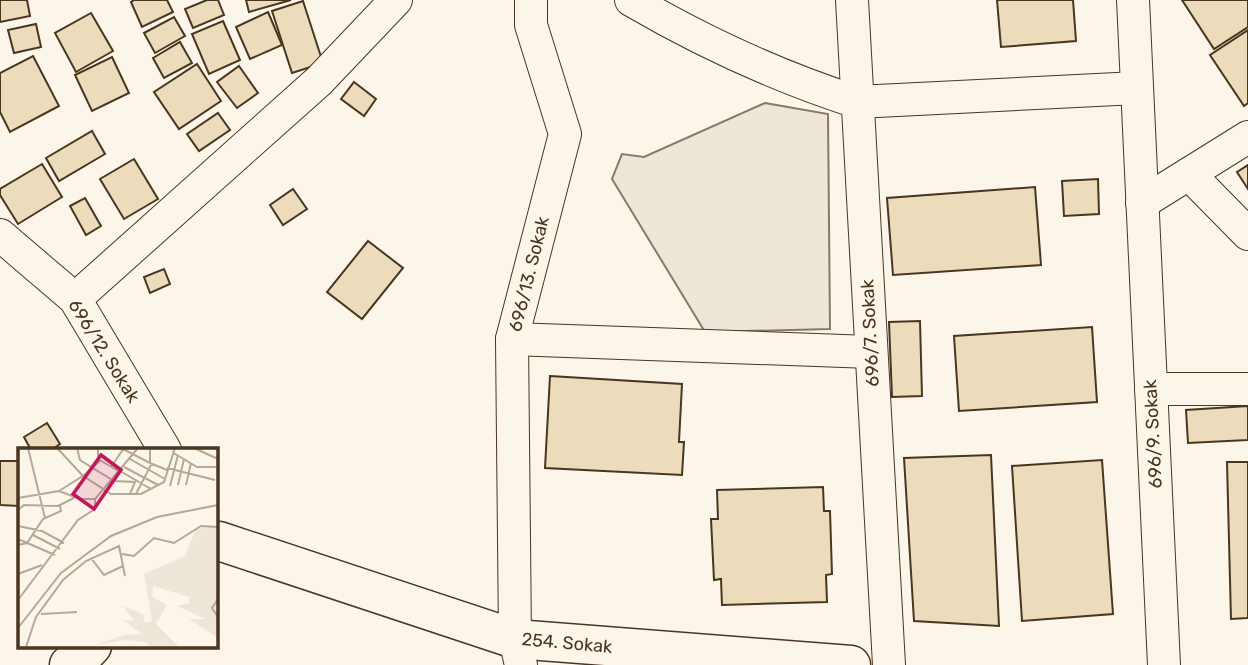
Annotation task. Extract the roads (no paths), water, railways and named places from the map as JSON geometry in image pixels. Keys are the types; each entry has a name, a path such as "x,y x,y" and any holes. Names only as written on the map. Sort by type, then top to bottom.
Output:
{"street":[{"path":"75,299 319,81 396,0"},
{"name":"696/13. Sokak","path":"518,652 512,339 565,134 531,25 531,0"},
{"path":"631,0 688,33 817,89 857,102 1137,89"},
{"name":"696/7. Sokak","path":"852,0 889,665"},
{"name":"696/9. Sokak","path":"1133,0 1164,665"},
{"path":"1142,203 1248,137"},
{"path":"1189,174 1248,234"},
{"name":"696/12. Sokak","path":"0,235 75,299 164,448"},
{"path":"512,339 871,352"},
{"path":"1151,389 1248,389"},
{"name":"254. Sokak","path":"217,539 518,652 851,665"}]}
